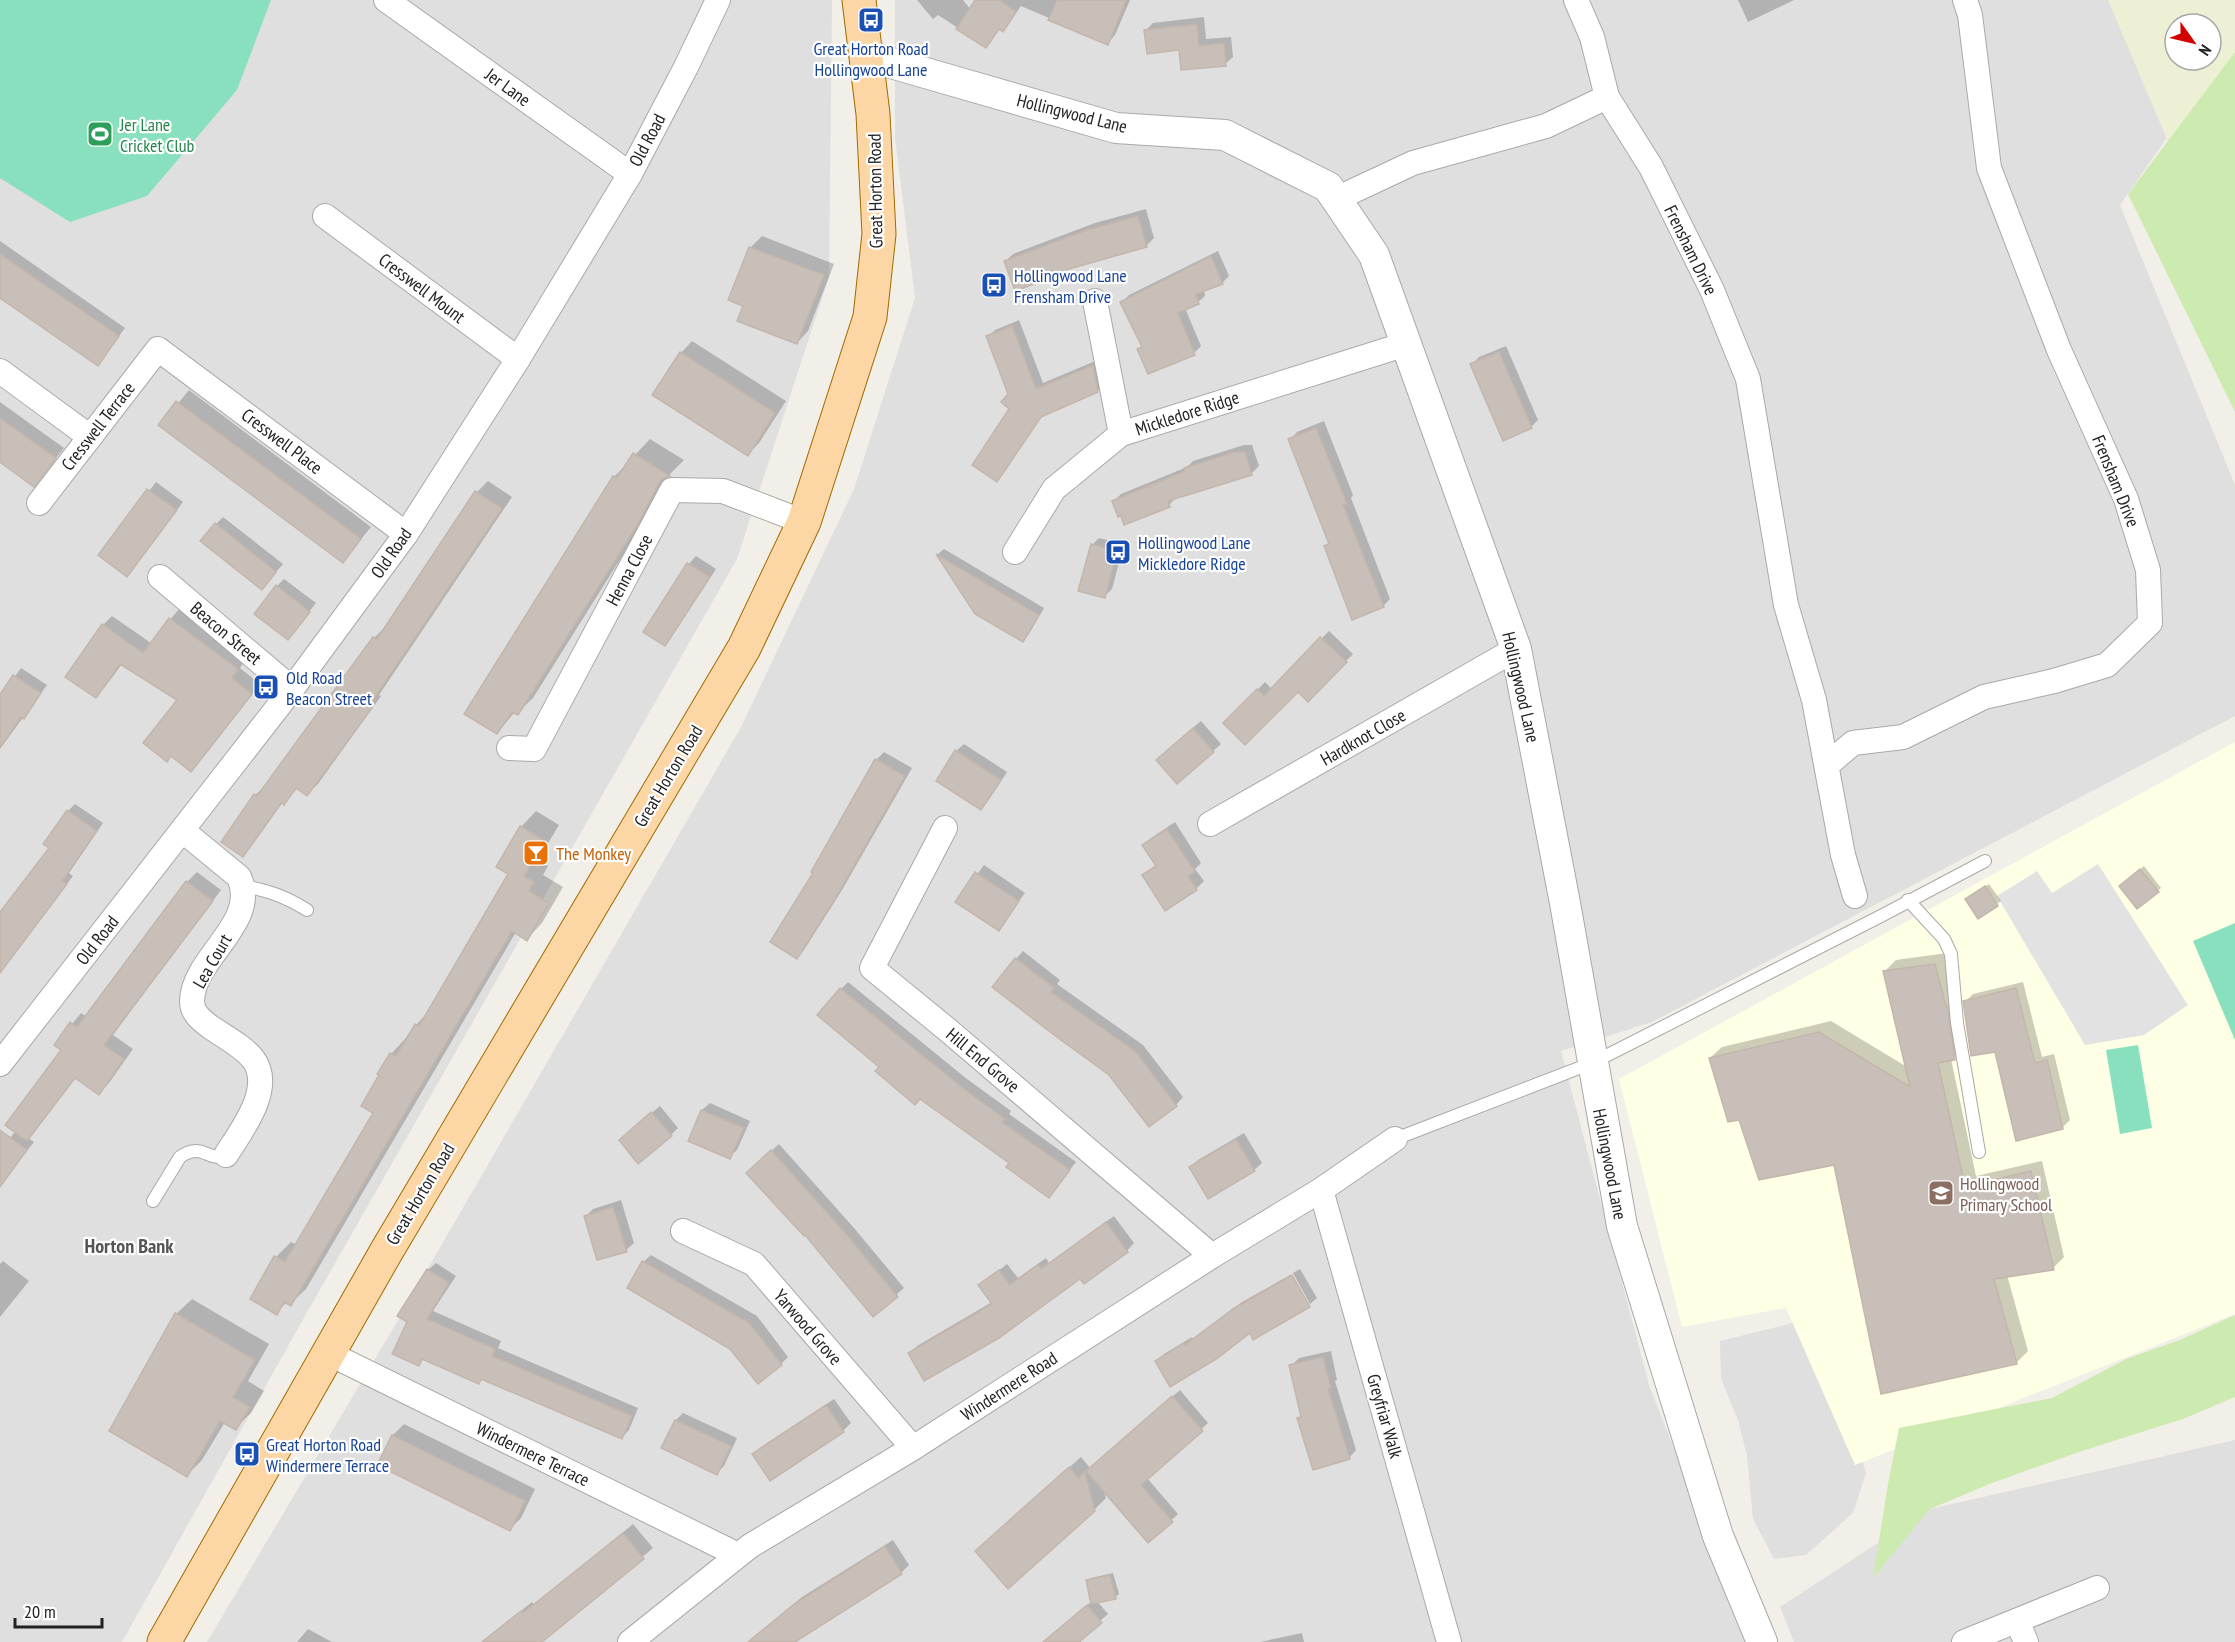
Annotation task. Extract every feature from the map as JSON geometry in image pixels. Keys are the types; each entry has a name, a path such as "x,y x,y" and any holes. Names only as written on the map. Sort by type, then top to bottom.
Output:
{"main road":[{"name":"Great Horton Road","path":"164,1642 328,1353 744,648 804,522 870,317 879,234 873,114 859,0"}],"street":[{"name":"Jer Lane","path":"386,0 630,174"},
{"name":"Old Road","path":"0,1064 292,689 405,534 518,359 630,174 718,0"},
{"name":"Frensham Drive","path":"1576,0 1592,37 1607,97 1651,167 1712,290 1748,380 1786,605 1814,700 1843,855 1855,896"},
{"name":"Frensham Drive","path":"1827,765 1853,743 1903,737 1984,697 2054,681 2107,664 2150,623 2148,570 2126,499 2059,350 1989,168 1970,15 1965,0"},
{"name":"Hollingwood Lane","path":"866,54 1116,128 1225,135 1328,187 1374,255 1516,649 1622,1226 1718,1536 1762,1642"},
{"path":"1336,199 1413,163 1546,126 1607,97"},
{"name":"Cresswell Mount","path":"325,216 518,359"},
{"path":"1095,301 1121,434"},
{"name":"Mickledore Ridge","path":"1015,552 1054,489 1121,434 1406,344"},
{"name":"Cresswell Terrace","path":"39,503 158,349"},
{"name":"Cresswell Place","path":"158,349 405,534"},
{"path":"0,371 90,437"},
{"name":"Henna Close","path":"509,748 534,750 672,490 723,491 804,522"},
{"name":"Beacon Street","path":"160,577 292,689"},
{"name":"Hardknot Close","path":"1210,824 1516,649"},
{"name":"Hill End Grove","path":"945,828 872,968 1212,1256"},
{"path":"183,831 239,877 243,886"},
{"name":"Lea Court","path":"226,1155 252,1112 260,1086 259,1069 245,1052 200,1019 193,1010 192,997 196,982 234,924 244,897 243,886"},
{"name":"Windermere Road","path":"630,1642 759,1540 913,1448 1212,1256 1321,1190 1395,1139"},
{"name":"Greyfriar Walk","path":"1321,1190 1449,1642"},
{"name":"Yarwood Grove","path":"683,1231 754,1264 913,1448"},
{"name":"Windermere Terrace","path":"328,1353 738,1555"},
{"path":"1964,1642 2021,1631 2097,1588"}],"lane":[{"path":"1395,1139 1592,1063 1985,861"},
{"path":"243,886 266,889 285,896 308,910"},
{"path":"1908,900 1944,939 1951,954 1957,1023 1979,1152"},
{"path":"153,1202 180,1157 186,1153 195,1150 216,1157 226,1155"}],"shaded area":[{"path":"0,0 832,0 829,277 737,559 305,1316 122,1642 0,1642"},
{"path":"895,0 2223,0 2235,40 2223,57 2223,12 2163,12 2163,72 2213,72 2120,205 2235,485 2235,716 1652,1022 1561,1051 1649,1385 1750,1642 207,1642 391,1332 740,729 854,489 915,298 895,138"},
{"path":"2108,0 2235,0 2235,136 2183,177"},
{"name":"Hollingwood Primary School","path":"2235,742 2235,1314 1855,1465 1786,1308 1682,1327 1619,1079"},
{"path":"2098,864 2188,1005 2144,1035 2085,1045 1997,896 2037,871 2052,893"},
{"path":"1805,1320 1844,1395 1866,1473 1853,1513 1806,1555 1774,1559 1753,1519 1747,1456 1738,1420 1721,1379 1720,1341"},
{"path":"2235,1440 2235,1642 1794,1642 1780,1607 1930,1509"}],"green space":[{"name":"Jer Lane Cricket Club","path":"0,0 271,0 237,90 147,196 70,222 0,178"},
{"path":"2235,52 2235,412 2128,194 2220,72 2223,72 2223,68"},
{"path":"2235,923 2235,1040 2193,941"},
{"path":"2138,1045 2152,1128 2120,1134 2106,1050"},
{"path":"2235,1315 2235,1397 2183,1419 1992,1483 1930,1509 1873,1578 1899,1428 2052,1398 2126,1359 2182,1339"}],"building":[{"path":"975,0 999,0 1016,12 1003,32 999,29 986,48 956,29"},
{"path":"1057,0 1126,0 1108,45 1048,20"},
{"path":"1197,24 1199,46 1224,43 1226,66 1181,70 1179,50 1147,54 1144,30"},
{"path":"1138,216 1147,247 1062,271 1063,273 1015,291 1004,261 1087,230"},
{"path":"749,247 824,275 797,344 737,321 743,306 728,300"},
{"path":"0,254 119,336 98,366 0,298"},
{"path":"1211,256 1223,284 1196,294 1199,304 1178,313 1195,355 1148,374 1137,349 1142,347 1120,302"},
{"path":"1012,326 1036,389 1093,365 1098,392 1041,417 997,482 972,465 1009,409 1001,402 1008,394 986,336"},
{"path":"680,352 775,413 748,456 652,395"},
{"path":"1499,352 1532,428 1503,441 1470,364"},
{"path":"176,401 361,539 343,563 158,425"},
{"path":"0,418 56,458 34,487 0,462"},
{"path":"1316,428 1347,504 1343,505 1384,607 1352,620 1324,546 1329,544 1288,439"},
{"path":"1235,452 1245,452 1252,475 1168,501 1170,507 1124,525 1121,516 1118,517 1112,501 1185,471 1184,468"},
{"path":"633,453 670,476 659,483 638,524 518,715 512,712 497,734 464,714 613,476 617,478"},
{"path":"147,489 177,510 127,577 98,555"},
{"path":"475,491 502,508 369,706 372,708 307,796 296,788 284,805 281,803 243,857 221,842 254,794 257,796 373,637 377,639"},
{"path":"215,523 276,572 262,590 200,541"},
{"path":"1091,544 1117,551 1105,598 1078,591"},
{"path":"936,554 1039,615 1023,642 975,614"},
{"path":"687,563 710,577 665,646 643,632"},
{"path":"276,585 310,612 288,640 254,614"},
{"path":"169,618 238,669 232,678 252,694 191,772 171,756 167,762 143,743 177,700 120,664 96,698 65,677 102,624 143,653"},
{"path":"1320,637 1347,662 1308,702 1298,692 1245,745 1223,723 1257,689 1264,696"},
{"path":"13,675 41,693 24,719 21,717 0,748 0,694"},
{"path":"1193,728 1214,752 1177,784 1156,760"},
{"path":"955,750 1001,780 981,810 936,781"},
{"path":"875,759 905,776 835,899 797,959 770,942 813,873 811,872"},
{"path":"67,810 97,831 62,881 67,884 0,973 0,912 49,848 43,844"},
{"path":"520,826 545,841 524,876 534,882 529,891 549,903 527,941 512,931 291,1306 284,1302 277,1315 250,1299 274,1256 285,1262 373,1113 361,1106 379,1075 377,1074 390,1053 396,1056 415,1024 419,1026 508,874 496,867"},
{"path":"1167,829 1195,872 1188,876 1197,890 1165,911 1142,875 1156,866 1142,845"},
{"path":"2140,869 2159,892 2137,909 2119,886"},
{"path":"975,872 1019,901 999,931 955,902"},
{"path":"186,881 213,901 104,1045 124,1059 99,1095 75,1078 27,1141 5,1125 61,1050 54,1045 70,1022 77,1027"},
{"path":"1985,886 1998,906 1978,919 1965,899"},
{"path":"1015,958 1054,988 1051,992 1136,1052 1177,1106 1149,1127 1109,1075 992,987"},
{"path":"1935,964 1947,1006 1955,1060 1938,1063 1965,1187 2031,1171 2054,1270 1994,1279 2017,1364 1881,1394 1834,1165 1759,1180 1739,1120 1728,1122 1709,1058 1819,1032 1910,1087 1883,971"},
{"path":"840,988 960,1086 1005,1119 1002,1122 1070,1170 1049,1198 1006,1167 1009,1163 920,1099 915,1105 875,1071 879,1067 817,1015"},
{"path":"2016,988 2035,1063 2047,1060 2063,1129 2016,1141 1995,1052 1971,1056 1963,1001"},
{"path":"701,1110 744,1128 730,1159 688,1141"},
{"path":"651,1112 672,1136 638,1164 619,1140"},
{"path":"0,1130 27,1150 0,1187"},
{"path":"1236,1139 1255,1171 1208,1199 1189,1167"},
{"path":"771,1150 847,1235 898,1297 873,1317 805,1235 746,1173"},
{"path":"613,1207 627,1252 597,1260 584,1216"},
{"path":"1106,1222 1128,1252 1084,1284 1080,1279 999,1338 924,1381 908,1353 992,1304 978,1285 999,1270 1010,1285 1038,1265 1041,1269"},
{"path":"642,1261 749,1323 782,1365 758,1384 730,1349 627,1288"},
{"path":"427,1269 449,1283 427,1319 495,1349 492,1356 632,1416 622,1439 481,1379 479,1384 422,1359 419,1366 392,1354 407,1322 397,1316"},
{"path":"1292,1275 1310,1307 1253,1340 1250,1333 1218,1358 1170,1387 1155,1361 1184,1343 1185,1345 1233,1309"},
{"path":"175,1313 255,1360 233,1397 250,1407 236,1430 220,1421 187,1477 109,1431"},
{"path":"1323,1357 1331,1388 1328,1389 1350,1459 1313,1470 1297,1418 1301,1417 1289,1365"},
{"path":"1172,1396 1203,1431 1141,1485 1173,1522 1148,1543 1086,1471"},
{"path":"826,1405 844,1432 770,1481 752,1454"},
{"path":"675,1420 731,1446 717,1475 661,1448"},
{"path":"392,1435 525,1501 510,1531 377,1465"},
{"path":"1069,1467 1078,1478 1085,1472 1095,1511 1008,1589 975,1551"},
{"path":"623,1533 644,1559 542,1642 482,1642 521,1611 523,1613"},
{"path":"885,1546 902,1574 795,1642 748,1642 793,1605"},
{"path":"1110,1575 1116,1599 1091,1604 1086,1580"},
{"path":"1087,1605 1102,1623 1079,1642 1043,1642"}],"place":[{"name":"Great Horton Road Hollingwood Lane","path":"871,20"},
{"name":"Jer Lane Cricket Club","path":"100,134"},
{"name":"Hollingwood Lane Frensham Drive","path":"994,285"},
{"name":"Hollingwood Lane Mickledore Ridge","path":"1118,552"},
{"name":"Old Road Beacon Street","path":"266,687"},
{"name":"The Monkey","path":"536,853"},
{"name":"Hollingwood Primary School","path":"1941,1193"},
{"name":"Great Horton Road Windermere Terrace","path":"247,1454"}],"district":[{"name":"Horton Bank","path":"129,1246"}]}
